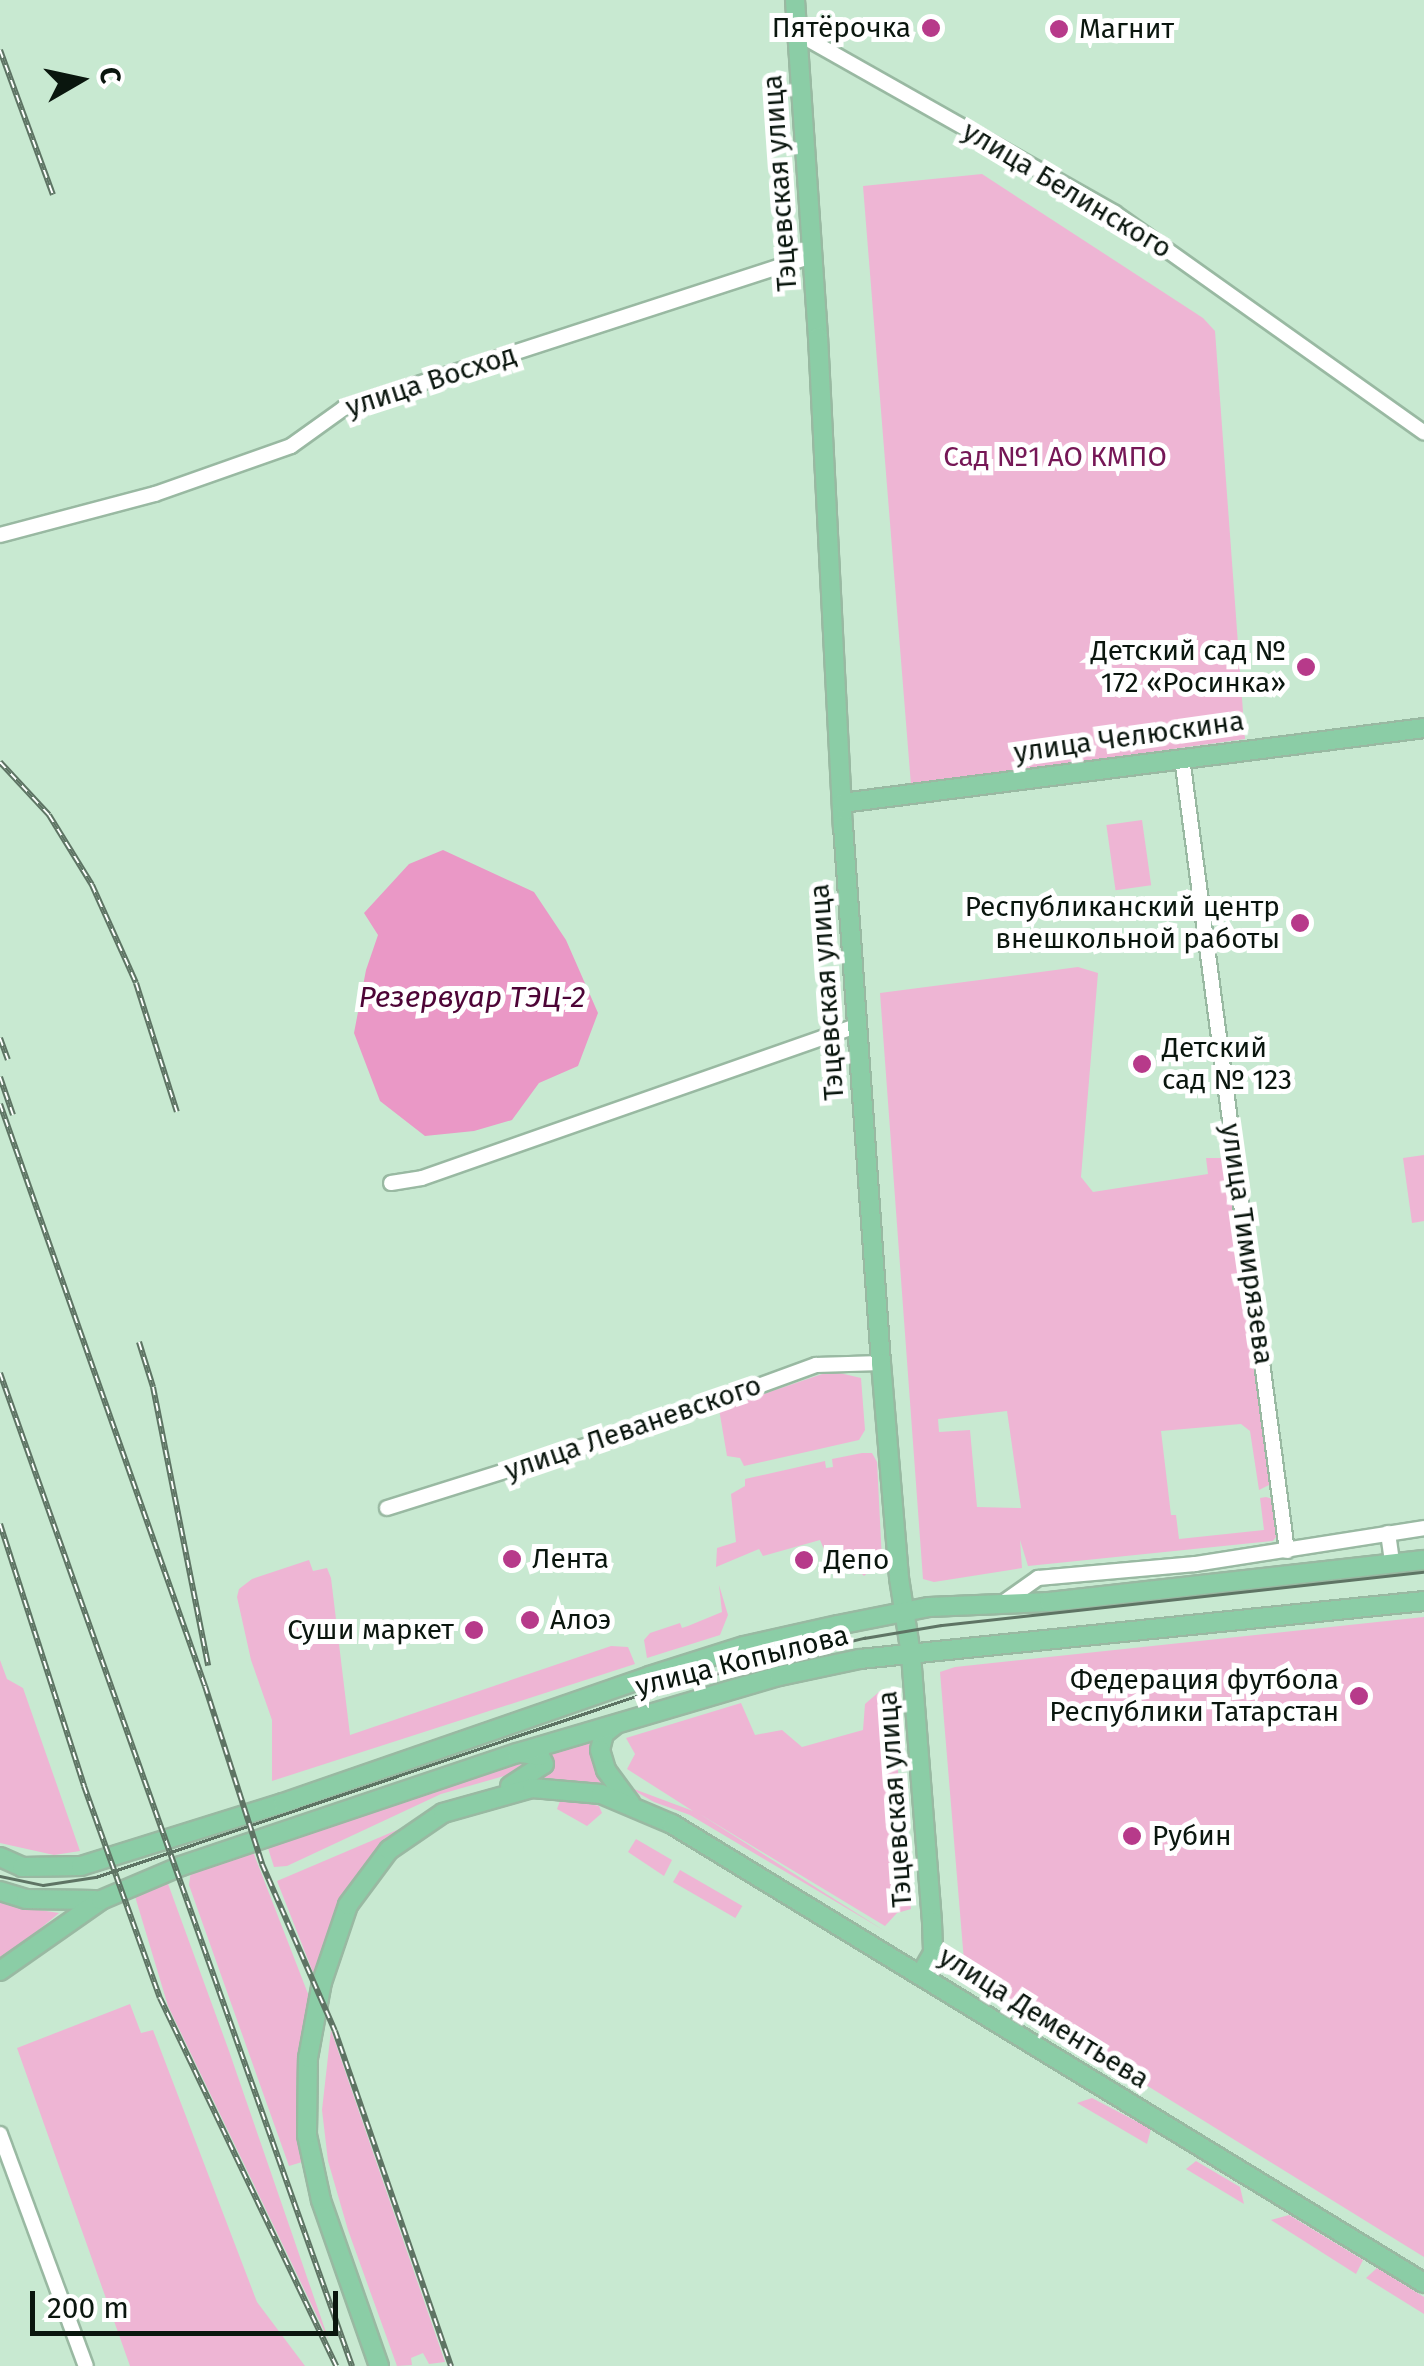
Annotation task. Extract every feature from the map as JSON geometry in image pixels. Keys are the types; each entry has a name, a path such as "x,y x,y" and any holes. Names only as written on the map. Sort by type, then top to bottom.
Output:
{"main road":[{"name":"Тэцевская улица","path":"795,0 842,803 881,1363 911,1655 933,1953 922,1974"},
{"name":"улица Челюскина","path":"842,803 1424,728"},
{"name":"улица Копылова","path":"0,1857 22,1867 81,1866 284,1803 744,1646 905,1612 1004,1602 1050,1602 1424,1560"},
{"name":"улица Копылова","path":"101,1900 181,1866 516,1753 786,1674 860,1659 1424,1601"},
{"path":"621,1720 604,1734 600,1750 606,1770 631,1805"},
{"path":"379,2366 320,2200 307,2136 305,2096 318,1995 348,1906 389,1850 443,1813 493,1796 543,1768 540,1756 516,1753"},
{"path":"493,1796 550,1788 600,1794 631,1805"},
{"name":"улица Дементьева","path":"631,1805 922,1974 1424,2284"},
{"path":"0,1891 26,1899 101,1900"},
{"path":"0,1971 101,1900"}],"street":[{"name":"улица Белинского","path":"797,33 1115,213 1424,433"},
{"name":"улица Восход","path":"0,536 155,494 291,446 344,408 812,256"},
{"name":"улица Тимирязева","path":"1182,758 1287,1551"},
{"path":"391,1184 422,1178 858,1026"},
{"name":"улица Леваневского","path":"387,1508 650,1426 816,1365 881,1363"},
{"name":"улица Копылова","path":"1004,1602 1038,1578 1287,1551 1424,1528"},
{"path":"1388,1532 1392,1563"},
{"path":"0,2134 86,2366"}],"green space":[{"name":"Сад №1 АО КМПО","path":"982,174 1203,318 1215,331 1245,739 911,785 863,186"},
{"path":"1142,820 1151,885 1116,890 1106,825"},
{"path":"1078,967 1098,973 1081,1177 1093,1192 1208,1174 1206,1158 1229,1158 1273,1483 1259,1490 1250,1431 1241,1424 1161,1431 1171,1515 1176,1515 1179,1539 1264,1530 1260,1498 1266,1497 1273,1499 1279,1533 1273,1541 1028,1566 1020,1540 1022,1568 934,1582 923,1579 880,993","holes":["1007,1411 1021,1508 977,1507 970,1430 939,1432 938,1419"]},
{"path":"1424,1155 1424,1221 1412,1223 1403,1158"},
{"path":"831,1371 861,1378 865,1430 859,1440 744,1466 740,1458 727,1456 719,1409"},
{"path":"872,1453 877,1462 882,1560 864,1576 845,1557 830,1563 820,1540 763,1556 759,1549 716,1567 717,1548 736,1542 731,1494 745,1486 745,1479 825,1461 826,1468 833,1467 832,1459"},
{"path":"309,1560 313,1571 327,1568 331,1578 350,1735 611,1646 628,1647 635,1664 272,1781 272,1720 251,1660 237,1597 239,1589 252,1579"},
{"path":"719,1585 728,1615 720,1635 647,1658 644,1640 650,1633 680,1623 682,1628 722,1612"},
{"path":"1424,1617 1424,2257 965,1973 940,1672 955,1667"},
{"path":"0,1660 7,1679 23,1688 80,1851 54,1855 0,1843"},
{"path":"880,1691 891,1696 911,1909 897,1913 885,1926 698,1813 885,1931 690,1815 654,1802 626,1786 693,1811 627,1769 635,1754 626,1738 741,1703 755,1735 782,1730 802,1747 863,1730 865,1704"},
{"path":"598,1739 614,1787 530,1777 550,1760 546,1751"},
{"path":"515,1758 537,1759 518,1772 441,1794 287,1866 274,1867 266,1842"},
{"path":"560,1801 599,1806 602,1813 587,1826 557,1809"},
{"path":"404,1827 377,1853 332,1921 316,1980 277,1881"},
{"path":"636,1839 672,1860 664,1876 628,1852"},
{"path":"252,1849 310,1999 296,2084 302,2162 289,2166 189,1885 191,1870"},
{"path":"680,1870 742,1906 735,1918 673,1882"},
{"path":"167,1881 329,2341 168,2006 134,1893"},
{"path":"0,1902 13,1906 59,1913 0,1962"},
{"path":"130,2004 141,2033 153,2030 257,2302 305,2366 130,2366 17,2048"},
{"path":"331,2030 445,2362 429,2364 423,2353 411,2358 412,2365 397,2366 348,2230 328,2161 322,2110"},
{"path":"1092,2098 1151,2129 1147,2144 1077,2103"},
{"path":"1196,2161 1240,2187 1244,2204 1186,2169"},
{"path":"1289,2215 1363,2260 1356,2274 1271,2220"},
{"path":"1377,2268 1424,2297 1424,2314 1366,2278"}],"water":[{"name":"Резервуар ТЭЦ-2","path":"443,850 534,892 566,940 598,1013 578,1066 539,1083 512,1120 474,1131 425,1136 380,1101 354,1033 366,970 378,935 364,913 409,864"}],"tram line":[{"path":"0,1876 43,1885 96,1877 669,1685 864,1638 941,1625 1424,1572"}],"railway":[{"path":"0,50 53,195"},
{"path":"0,762 49,815 92,885 136,983 177,1112"},
{"path":"0,1038 8,1060"},
{"path":"0,1077 13,1115"},
{"path":"0,1104 205,1686 262,1864 335,2031 451,2366"},
{"path":"139,1342 153,1387 208,1666"},
{"path":"0,1373 352,2366"},
{"path":"0,1524 84,1786 160,1998 336,2366"}],"place":[{"name":"Пятёрочка","path":"931,28"},
{"name":"Магнит","path":"1059,29"},
{"name":"Детский сад № 172 «Росинка»","path":"1306,667"},
{"name":"Республиканский центр внешкольной работы","path":"1300,923"},
{"name":"Детский сад № 123","path":"1142,1064"},
{"name":"Лента","path":"512,1559"},
{"name":"Депо","path":"804,1560"},
{"name":"Алоэ","path":"530,1620"},
{"name":"Суши маркет","path":"474,1630"},
{"name":"Федерация футбола Республики Татарстан","path":"1359,1696"},
{"name":"Рубин","path":"1132,1836"}]}
